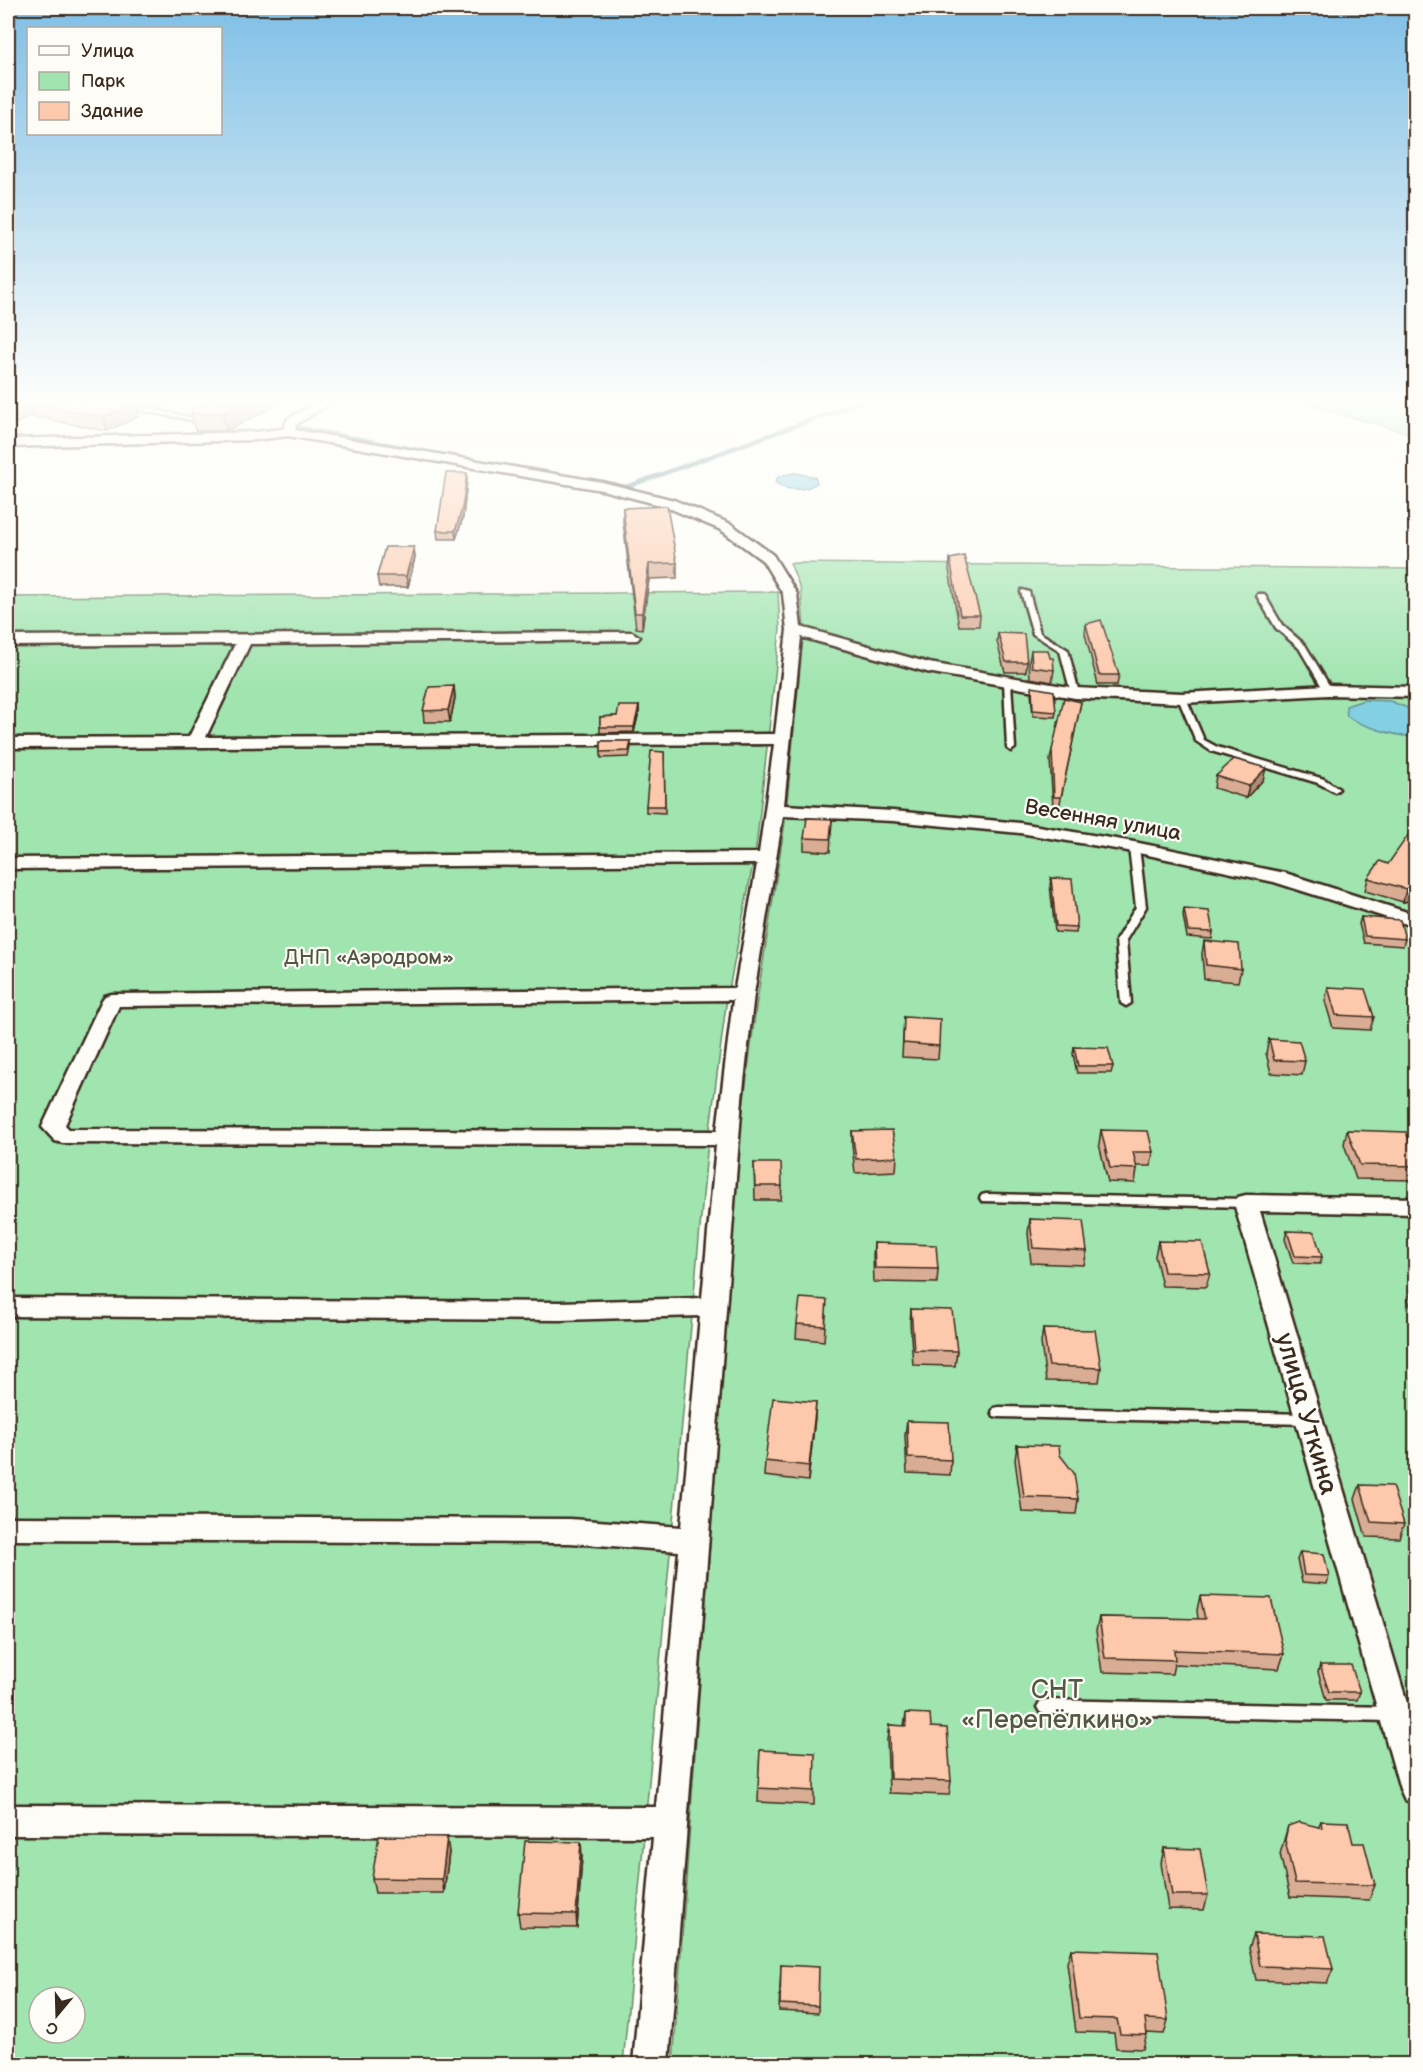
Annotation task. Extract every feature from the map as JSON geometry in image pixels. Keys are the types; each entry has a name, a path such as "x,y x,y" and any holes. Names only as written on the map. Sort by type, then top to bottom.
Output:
{"street":[{"path":"651,2064 669,1822 728,1138 744,994 775,810 794,630 790,594 768,558 726,527 669,503 652,499"},
{"path":"794,630 927,667 1007,683 1075,693 1182,698 1328,690 1416,692"},
{"path":"8,641 632,637"},
{"path":"195,742 245,639"},
{"path":"8,743 783,739"},
{"name":"Весенняя улица","path":"775,810 893,816 1020,828 1134,847 1278,877 1416,921"},
{"path":"8,864 767,858"},
{"path":"728,1138 63,1136 53,1127 112,1000 744,994"},
{"path":"1245,1203 1416,1206"},
{"name":"улица Уткина","path":"1245,1203 1416,1789"},
{"path":"8,1306 560,1311 714,1307"},
{"path":"8,1529 570,1532 695,1540"},
{"path":"8,1820 669,1822"}],"lane":[{"path":"1025,592 1037,634 1064,650 1075,693"},
{"path":"1261,596 1279,626 1302,646 1328,690"},
{"path":"1007,683 1011,748"},
{"path":"1182,698 1200,741 1214,749 1321,781 1335,789"},
{"path":"1126,1003 1121,940 1141,907 1134,847"},
{"path":"986,1198 1245,1203"},
{"path":"999,1412 1307,1419"},
{"path":"1045,1707 1394,1714"}],"green space":[{"name":"СНТ «Перепёлкино»","path":"790,563 1415,569 1415,2064 673,2064 738,1147 756,1007 785,822 804,627 801,591"},
{"name":"ДНП «Аэродром»","path":"778,592 780,629 756,848 726,1005 707,1152 623,2064 8,2064 8,597"}],"water":[{"path":"1364,700 1390,701 1415,711 1415,737 1380,730 1361,724 1347,716 1346,706"}],"building":[{"path":"442,499 463,499 455,531 437,531"},
{"path":"667,506 677,563 649,564 642,613 635,613 623,508"},
{"path":"385,547 414,547 406,576 377,576"},
{"path":"964,556 980,615 960,615 950,559"},
{"path":"1101,620 1119,675 1099,675 1086,624"},
{"path":"998,633 1024,634 1027,662 1006,662"},
{"path":"1031,650 1048,650 1050,658 1053,658 1054,670 1032,667"},
{"path":"454,686 448,710 423,711 429,687"},
{"path":"1032,687 1054,691 1056,712 1033,710"},
{"path":"1064,698 1081,702 1061,797 1054,797 1052,750"},
{"path":"619,706 639,706 634,727 600,727 600,717 617,716"},
{"path":"601,741 631,741 629,751 601,752"},
{"path":"651,751 664,752 665,806 646,806"},
{"path":"1234,759 1266,768 1249,786 1216,776"},
{"path":"807,818 832,819 830,839 804,838"},
{"path":"1409,834 1416,836 1416,884 1413,888 1406,889 1368,878 1380,861 1388,864"},
{"path":"1051,878 1072,879 1077,927 1056,926"},
{"path":"1184,909 1209,911 1213,932 1188,931"},
{"path":"1361,917 1400,920 1405,939 1365,936"},
{"path":"1204,941 1239,944 1241,969 1206,965"},
{"path":"1328,987 1365,989 1374,1017 1336,1015"},
{"path":"904,1017 940,1019 939,1046 903,1043"},
{"path":"1269,1039 1299,1041 1305,1061 1274,1060"},
{"path":"1074,1047 1108,1048 1113,1066 1078,1066"},
{"path":"892,1130 897,1157 856,1159 852,1131"},
{"path":"1101,1130 1148,1131 1153,1152 1133,1152 1137,1169 1110,1168"},
{"path":"1347,1130 1406,1132 1416,1155 1416,1166 1360,1165"},
{"path":"754,1163 781,1163 782,1186 755,1186"},
{"path":"1030,1219 1083,1221 1087,1251 1033,1248"},
{"path":"1287,1231 1314,1232 1322,1257 1295,1256"},
{"path":"1158,1241 1202,1242 1210,1273 1164,1272"},
{"path":"874,1243 936,1245 938,1269 875,1268"},
{"path":"800,1298 827,1300 825,1326 797,1324"},
{"path":"911,1309 952,1310 957,1351 914,1350"},
{"path":"1043,1329 1095,1330 1101,1368 1049,1366"},
{"path":"773,1398 816,1402 809,1466 765,1461"},
{"path":"907,1421 949,1422 951,1460 908,1458"},
{"path":"1017,1445 1059,1446 1060,1455 1074,1473 1078,1499 1024,1497"},
{"path":"1360,1485 1392,1486 1404,1524 1371,1522"},
{"path":"1300,1552 1324,1554 1329,1576 1304,1575"},
{"path":"1200,1596 1271,1598 1284,1654 1174,1650 1175,1660 1105,1658 1099,1617 1205,1619"},
{"path":"1320,1665 1351,1665 1360,1692 1329,1692"},
{"path":"906,1713 930,1714 931,1727 947,1728 951,1781 890,1779 889,1725 906,1726"},
{"path":"760,1750 815,1753 814,1791 758,1788"},
{"path":"1321,1821 1348,1822 1353,1843 1364,1843 1375,1885 1295,1883 1285,1840 1288,1826 1299,1822 1322,1828"},
{"path":"379,1836 447,1837 442,1879 372,1878"},
{"path":"525,1841 581,1842 576,1914 518,1913"},
{"path":"1164,1848 1200,1849 1208,1895 1172,1895"},
{"path":"1254,1934 1325,1936 1333,1969 1260,1966"},
{"path":"1071,1949 1158,1952 1168,2020 1145,2019 1147,2035 1120,2034 1117,2019 1079,2018"},
{"path":"781,1965 819,1967 818,2006 780,2004"}]}
